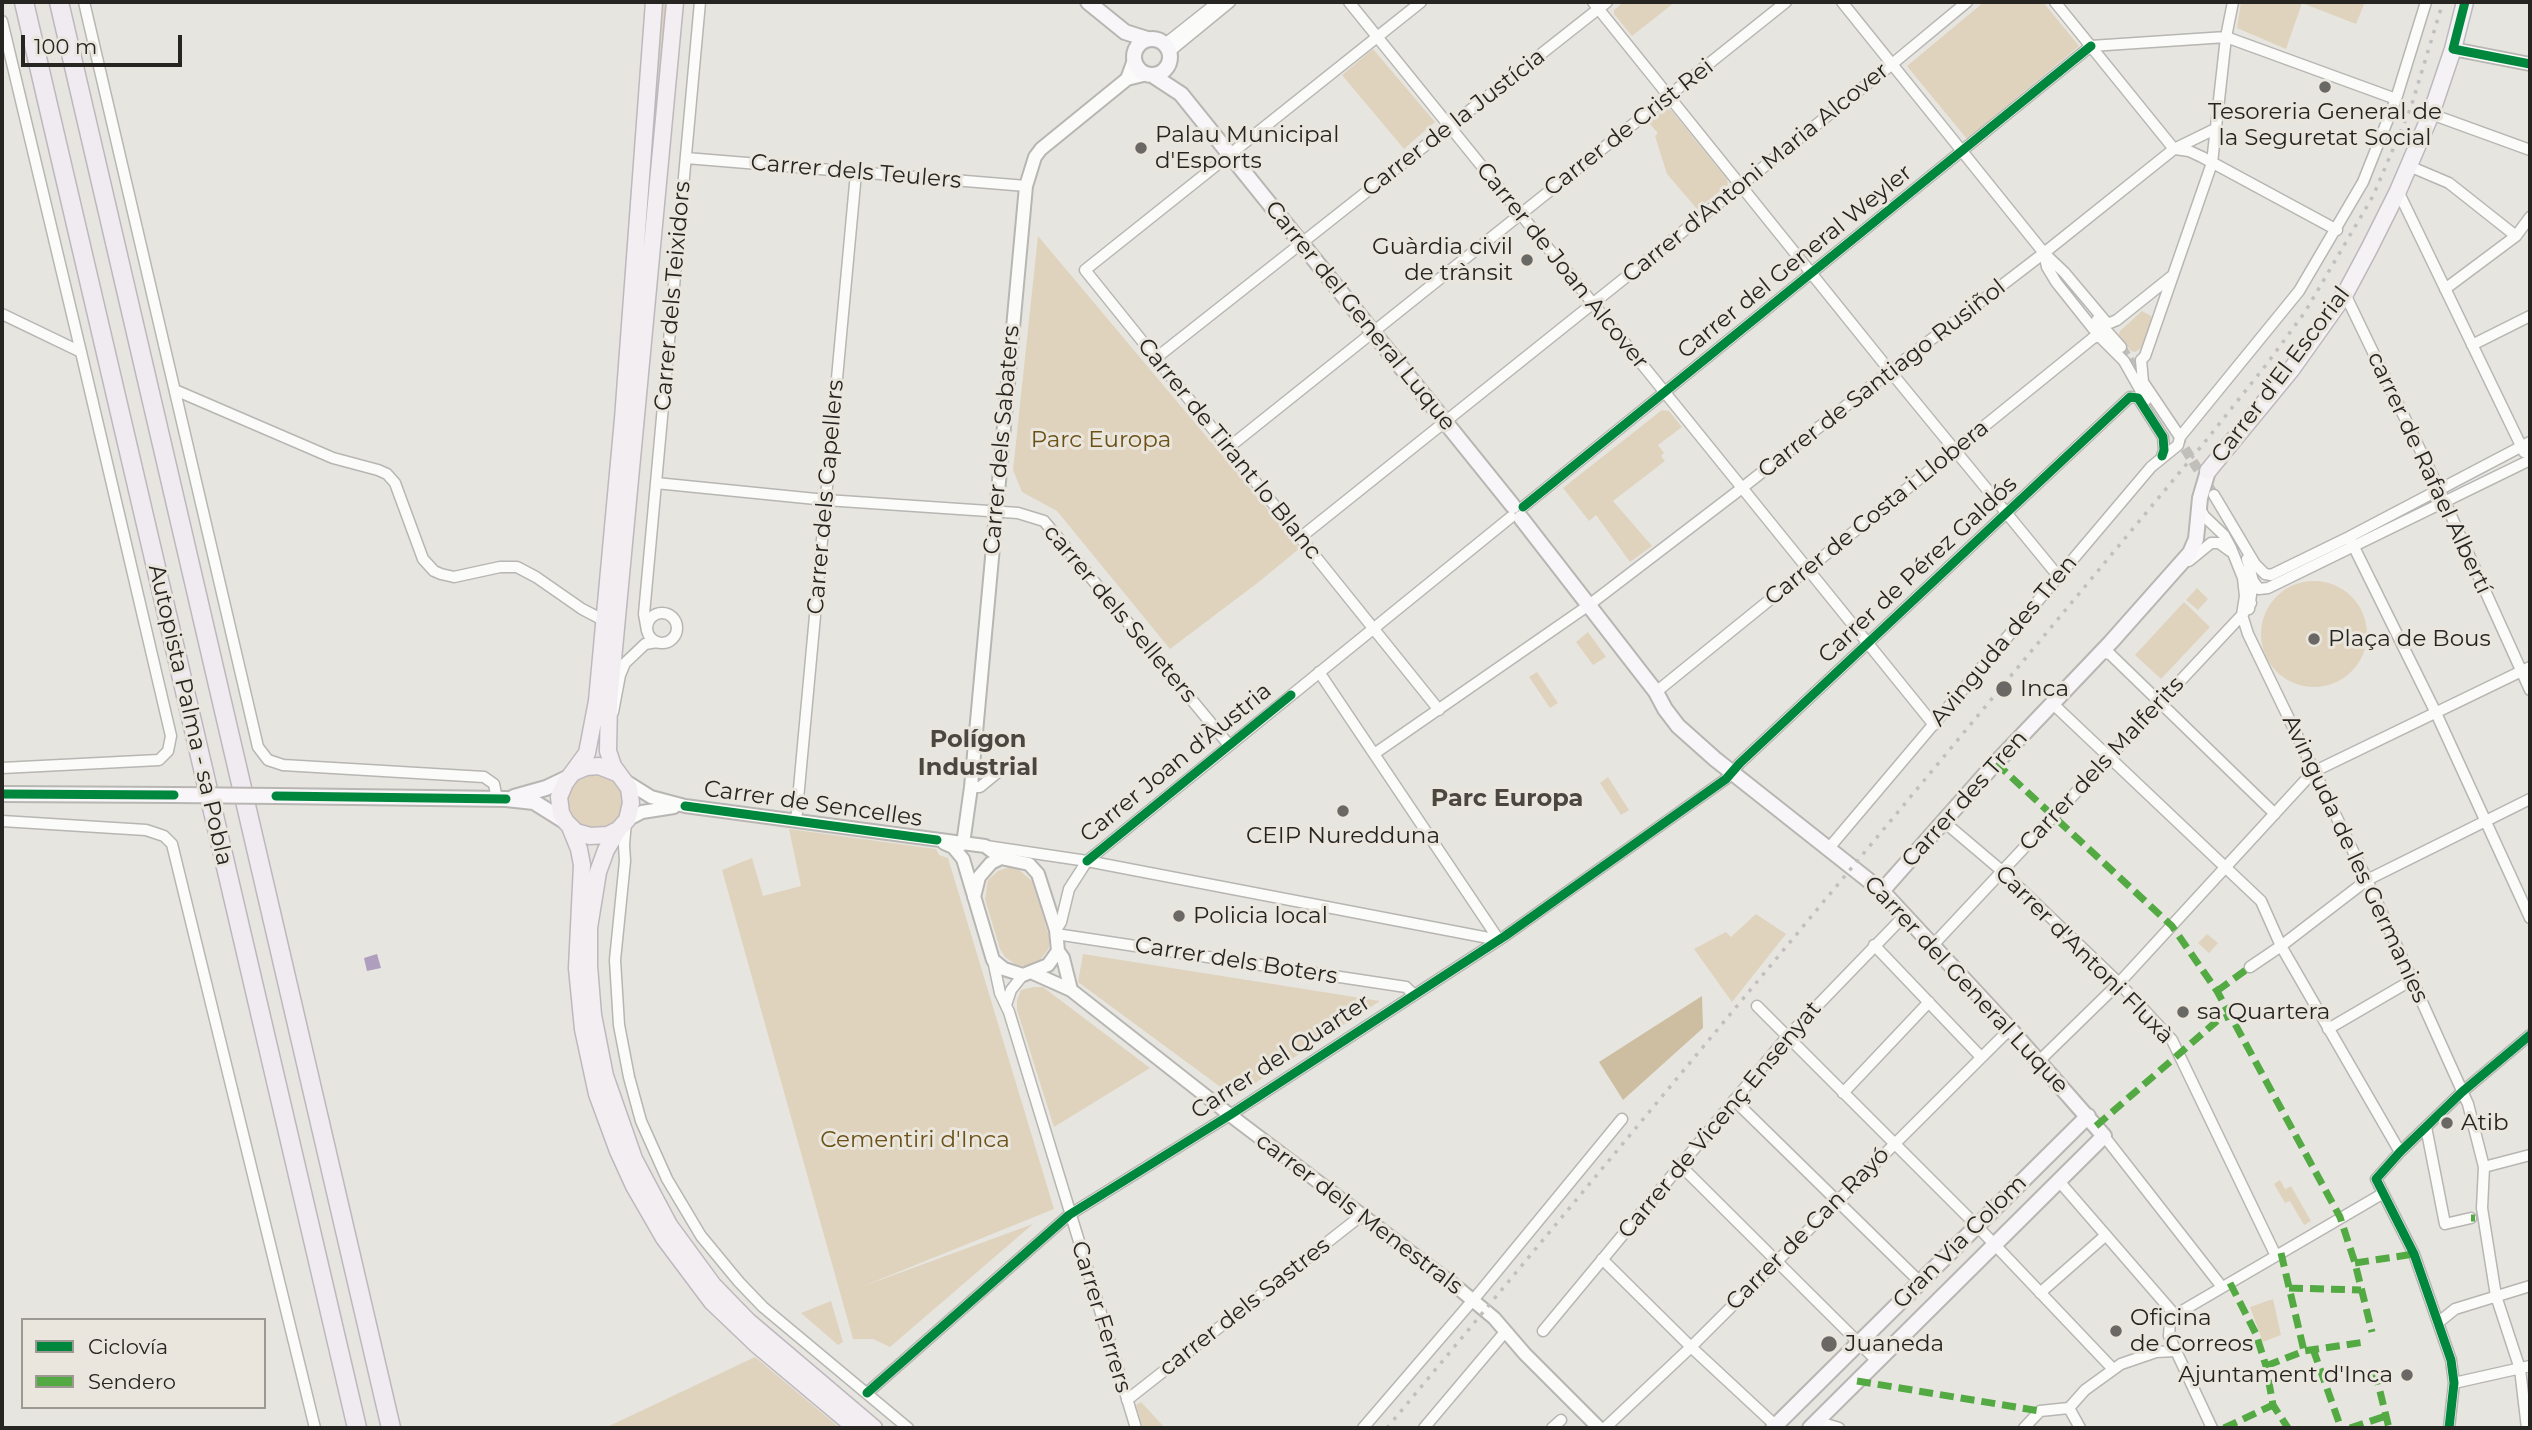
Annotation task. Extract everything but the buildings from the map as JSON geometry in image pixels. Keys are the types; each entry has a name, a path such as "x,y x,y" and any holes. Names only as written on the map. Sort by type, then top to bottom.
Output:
{"highway":[{"name":"Autopista Palma - sa Pobla","path":"24,2 357,1428"},
{"name":"Autopista Palma - sa Pobla","path":"59,2 391,1428"},
{"path":"654,2 623,419 592,739 587,753 559,797 561,813 579,849 582,864 577,968 583,1029 601,1104 634,1186 664,1238 712,1302 756,1344 856,1428"},
{"path":"675,2 608,729 611,760 631,796 622,825 606,850 591,904 589,966 593,1015 605,1076 634,1158 669,1225 713,1285 748,1321 874,1428"},
{"path":"572,775 586,767 599,766 622,777"},
{"path":"568,824 590,836 608,835 622,825"}],"main road":[{"path":"1088,2 1125,32 1157,40 1168,52 1165,69 1149,74 1139,69 1125,32"},
{"name":"Carrer d'El Escorial","path":"2208,471 2291,370 2345,293 2398,191 2431,114 2453,49 2465,2"},
{"path":"1134,59 1138,46 1147,39"},
{"name":"Carrer del General Luque","path":"1168,52 1181,94"},
{"name":"Carrer del General Luque","path":"1149,74 1181,94 1517,512 1656,692 1678,726 1882,891 2010,1029 2104,1136"},
{"name":"Carrer des Tren","path":"1882,891 2101,652 2194,546 2208,500 2202,489 2208,471"},
{"path":"501,799 546,788 572,775"},
{"path":"2,794 501,799 534,802 568,824"},
{"name":"Gran Via Colom","path":"1774,1427 2088,1116"},
{"name":"Gran Via Colom","path":"1813,1425 2104,1136"}],"street":[{"path":"84,2 260,752 268,760 283,765 481,777 494,784 501,799"},
{"name":"Carrer dels Teixidors","path":"647,631 644,623 646,591 700,2"},
{"path":"1168,52 1218,2"},
{"path":"1168,52 1230,2"},
{"name":"Carrer de Joan Alcover","path":"1349,2 1934,725"},
{"path":"1229,154 1421,2"},
{"name":"Carrer de Crist Rei","path":"1228,449 1786,2"},
{"path":"1842,2 2044,253 2106,321 2113,322 2137,306 2172,276"},
{"name":"Carrer d'Antoni Maria Alcover","path":"1301,537 1967,2"},
{"path":"2055,2 2174,149 2189,151 2337,230"},
{"path":"2175,436 2143,382 2141,364 2212,163 2226,37 2233,2"},
{"name":"Avinguda des Tren","path":"1829,848 2060,573 2162,456 2178,445 2175,436 2299,291 2363,182 2396,99 2426,2"},
{"path":"1600,4 1669,96 1811,274 2054,571 2060,573"},
{"name":"Carrer de la Justícia","path":"1156,358 1600,4"},
{"path":"2,20 170,725 170,744 165,756 153,761 2,768"},
{"path":"2091,46 2226,37 2396,99"},
{"name":"Carrer del General Weyler","path":"1517,512 2091,46"},
{"path":"2453,49 2530,64"},
{"path":"1127,79 1134,59"},
{"name":"Carrer dels Sabaters","path":"963,844 971,787 1026,186 1035,157 1041,149 1127,79 1149,74"},
{"path":"2431,114 2530,150"},
{"name":"Carrer de Santiago Rusiñol","path":"1374,754 1589,606 2174,149 2215,129"},
{"name":"Carrer de Tirant lo Blanc","path":"1229,154 1085,270 1439,710"},
{"name":"Carrer dels Teulers","path":"686,158 1026,186"},
{"path":"2409,166 2449,183 2516,236"},
{"name":"Carrer dels Capellers","path":"796,821 856,173"},
{"path":"2208,500 2255,564 2265,574 2271,575 2445,502 2530,462 2526,445 2472,345 2398,191"},
{"path":"2445,289 2516,236 2530,217"},
{"path":"2044,253 2047,267 2056,282 2099,336 2124,361 2175,436"},
{"path":"2055,264 2075,295 2121,347"},
{"name":"carrer de Rafael Albertí","path":"2345,293 2526,669 2530,690"},
{"path":"2137,306 2154,310 2158,316"},
{"path":"2,314 81,352"},
{"path":"2472,345 2530,316"},
{"name":"Carrer de Costa i Llobera","path":"1656,692 2093,338 2099,336"},
{"path":"2124,361 2141,364"},
{"path":"175,390 333,458 387,474 398,491 423,559 441,575 454,577 500,567 517,567 605,621"},
{"name":"Carrer de Pérez Galdós","path":"1732,772 2130,397 2138,398 2163,437 2162,456"},
{"path":"2208,500 2246,557 2253,581 2259,589 2268,588 2439,489 2526,445"},
{"name":"carrer dels Selleters","path":"656,483 826,500 1018,513 1044,521 1229,745"},
{"name":"Avinguda de les Germanies","path":"2208,500 2204,516 2224,535 2239,567 2244,588 2242,615 2246,627 2313,772 2367,880 2468,1104 2484,1167 2476,1217 2496,1296 2525,1368 2528,1428"},
{"name":"Carrer Joan d'Àustria","path":"1056,932 1069,889 1087,861 1517,512"},
{"path":"2351,542 2436,713 2530,918"},
{"path":"2176,569 2211,543 2224,545 2234,556"},
{"path":"2246,627 2253,581"},
{"path":"608,729 625,663 645,644 666,643 677,628 678,616 665,613 653,605 646,591"},
{"path":"2242,615 2250,603"},
{"path":"657,642 647,631 651,617 665,613"},
{"name":"Carrer dels Malferits","path":"1933,945 2242,615"},
{"path":"2101,652 2110,654 2275,814"},
{"path":"2039,1062 2119,983 2313,772 2526,669"},
{"path":"1319,671 1499,940"},
{"path":"2052,703 2261,901 2281,946 2400,1152"},
{"name":"Carrer del Quarter","path":"867,1393 1069,1215 1230,1115 1499,940 1726,779 1732,772"},
{"path":"971,787 980,787 997,773"},
{"name":"Carrer de Sencelles","path":"622,777 651,797 685,806 1087,861 1499,940"},
{"path":"2250,967 2367,880 2530,799"},
{"name":"Carrer de Sencelles","path":"622,825 649,810 685,806"},
{"path":"2,821 146,830 159,833 172,844 315,1428"},
{"name":"Carrer d'Antoni Fluxà","path":"1944,821 2002,871 2119,983 2172,1040 2276,1256"},
{"path":"622,825 625,861 615,960 616,993 626,1064 641,1121 667,1179 694,1224 739,1282 763,1307 908,1428"},
{"path":"937,840 953,847 963,859 993,960 1004,969 1028,974"},
{"path":"985,846 1001,858 1028,864 1038,874 1071,989"},
{"name":"Carrer de Sencelles","path":"1016,860 1041,854"},
{"path":"974,897 979,877 1001,858"},
{"name":"Carrer de Vicenç Ensenyat","path":"1543,1331 1787,1037 1905,915"},
{"name":"Carrer dels Boters","path":"1056,932 1397,986 1410,989 1413,994"},
{"path":"1874,945 1980,1056"},
{"path":"1006,1005 1011,990 1028,974 1048,965 1058,951"},
{"name":"Carrer Ferrers","path":"993,960 997,983 1136,1428"},
{"name":"carrer dels Menestrals","path":"1028,974 1071,989 1494,1318 1525,1354 1599,1428"},
{"path":"2328,1029 2412,980"},
{"path":"1843,1093 1929,1002"},
{"path":"1757,1006 1995,1244 2112,1368"},
{"name":"Carrer de Can Rayó","path":"1605,1428 1691,1347 2010,1029"},
{"path":"2449,1428 2454,1382 2451,1360 2414,1254 2377,1183 2381,1174 2400,1152 2462,1092 2530,1035"},
{"path":"1734,1100 1920,1282"},
{"path":"1363,1428 1477,1305 1622,1119"},
{"path":"2426,1127 2445,1224 2476,1217"},
{"name":"Carrer del General Luque","path":"2104,1136 2222,1287"},
{"path":"2484,1167 2530,1155"},
{"path":"1681,1166 1877,1361"},
{"path":"2058,1180 2175,1315"},
{"path":"2212,1428 2175,1352 2168,1330 2170,1320 2382,1194"},
{"name":"carrer dels Sastres","path":"1127,1400 1362,1215"},
{"path":"2040,1293 2106,1235"},
{"path":"1602,1259 1774,1427"},
{"path":"2439,1322 2455,1309 2530,1286"},
{"path":"1424,1428 1506,1332"},
{"path":"2024,1428 2039,1411 2069,1408 2085,1390 2112,1368 2147,1355 2175,1352"},
{"path":"2454,1382 2525,1368"},
{"path":"2069,1408 2080,1428"},
{"path":"1552,1428 1561,1420"},
{"path":"1813,1425 1839,1428"}],"green space":[{"path":"662,2 667,2 640,292 652,136"},
{"path":"1624,2 1675,2 1632,36 1614,14 1614,10"},
{"path":"1984,2 2043,2 2079,46 1967,139 1907,66"},
{"path":"2241,2 2365,2 2356,24 2302,3 2286,49 2237,28"},
{"path":"1373,49 1435,122 1404,149 1342,75"},
{"path":"1665,109 1671,110 1727,179 1728,185 1697,209 1667,174 1655,136 1658,133 1648,122"},
{"name":"Parc Europa","path":"1038,236 1300,548 1170,649 1057,511 1022,492 1013,470"},
{"path":"2142,311 2151,316 2152,322 2142,348 2135,352 2131,351 2119,335"},
{"path":"1662,410 1669,411 1682,427 1658,445 1664,453 1661,456 1665,461 1613,501 1652,546 1630,562 1596,515 1589,521 1563,488"},
{"name":"Plaça de Bous","path":"2314,581 2334,585 2352,596 2363,614 2367,634 2363,654 2352,672 2334,683 2314,687 2294,683 2276,672 2265,654 2261,634 2265,614 2276,596 2294,585"},
{"path":"2197,588 2208,599 2198,610 2186,600"},
{"path":"2184,602 2210,627 2161,679 2135,655"},
{"path":"1588,632 1606,657 1593,665 1576,642"},
{"path":"1537,672 1558,703 1550,708 1529,677"},
{"path":"596,773 607,775 616,781 622,790 622,812 616,821 607,827 596,829 585,827 576,821 570,812 568,801 570,790 576,781 585,775"},
{"path":"1608,777 1629,810 1621,815 1600,783"},
{"name":"Cementiri d'Inca","path":"789,829 936,849 939,855 948,858 1054,1209 861,1287 1033,1224 890,1347 873,1339 853,1339 722,870 752,858 763,896 801,886"},
{"path":"1009,867 1017,868 1032,881 1049,936 1049,948 1040,960 1027,967 1015,964 1005,957 1000,949 985,899 988,880 998,871"},
{"path":"1756,914 1786,934 1732,1002 1694,949 1726,932 1731,937"},
{"path":"2207,934 2218,943 2209,953 2198,943"},
{"path":"1083,954 1380,1001 1234,1097 1078,982"},
{"path":"1043,987 1150,1068 1054,1127 1017,1010 1021,990"},
{"path":"2280,1180 2285,1189 2291,1186 2311,1221 2304,1225 2290,1201 2285,1203 2274,1184"},
{"path":"2273,1299 2281,1335 2263,1342 2250,1307"},
{"path":"831,1301 843,1342 838,1345 801,1313"},
{"path":"755,1357 840,1428 607,1428 607,1427"},
{"path":"1141,1402 1165,1428 1143,1428 1136,1405"}],"shaded area":[{"path":"377,954 381,968 367,971 364,958"},
{"path":"1702,996 1703,1028 1623,1100 1599,1062"}],"tunnel":[{"path":"2121,347 2143,382"},
{"path":"2177,436 2214,495"}],"railway":[{"path":"1387,1428 2266,365 2305,312 2373,196 2411,107 2443,2"}],"marked path":[{"path":"1996,763 2172,926 2217,991 2340,1217 2355,1263 2372,1332"},
{"path":"2217,991 2250,967"},
{"path":"2096,1126 2217,1021 2229,1016"},
{"path":"2281,1253 2304,1351"},
{"path":"2355,1263 2414,1254"},
{"path":"2230,1283 2256,1334 2266,1366 2273,1405 2288,1428"},
{"path":"2289,1288 2361,1290"},
{"path":"2266,1366 2304,1351 2365,1342"},
{"path":"2313,1349 2341,1428"},
{"path":"2375,1371 2389,1428"},
{"path":"1857,1381 2040,1411"},
{"path":"2224,1428 2273,1405"},
{"path":"2350,1428 2386,1416"}],"cycle path":[{"path":"2465,2 2453,49 2530,64"},
{"path":"1523,507 2091,46"},
{"path":"867,1393 1069,1215 1230,1115 1505,936 1726,779 2130,397 2138,398 2163,437 2162,456"},
{"path":"1087,861 1291,695"},
{"path":"2,794 174,795"},
{"path":"276,796 506,799"},
{"path":"685,806 937,840"},
{"path":"2449,1428 2454,1383 2451,1360 2414,1254 2376,1179 2462,1092 2530,1035"}],"place":[{"name":"Tesoreria General de la Seguretat Social","path":"2325,87"},
{"name":"Palau Municipal d'Esports","path":"1141,148"},
{"name":"Guàrdia civil de trànsit","path":"1527,260"},
{"name":"Plaça de Bous","path":"2314,639"},
{"name":"Inca","path":"2004,689"},
{"name":"CEIP Nuredduna","path":"1343,811"},
{"name":"Policia local","path":"1179,916"},
{"name":"sa Quartera","path":"2183,1012"},
{"name":"Atib","path":"2447,1123"},
{"name":"Oficina de Correos","path":"2116,1331"},
{"name":"Juaneda","path":"1829,1344"},
{"name":"Ajuntament d'Inca","path":"2407,1375"}],"district":[{"name":"Polígon Industrial","path":"978,754"},
{"name":"Parc Europa","path":"1507,799"}]}
